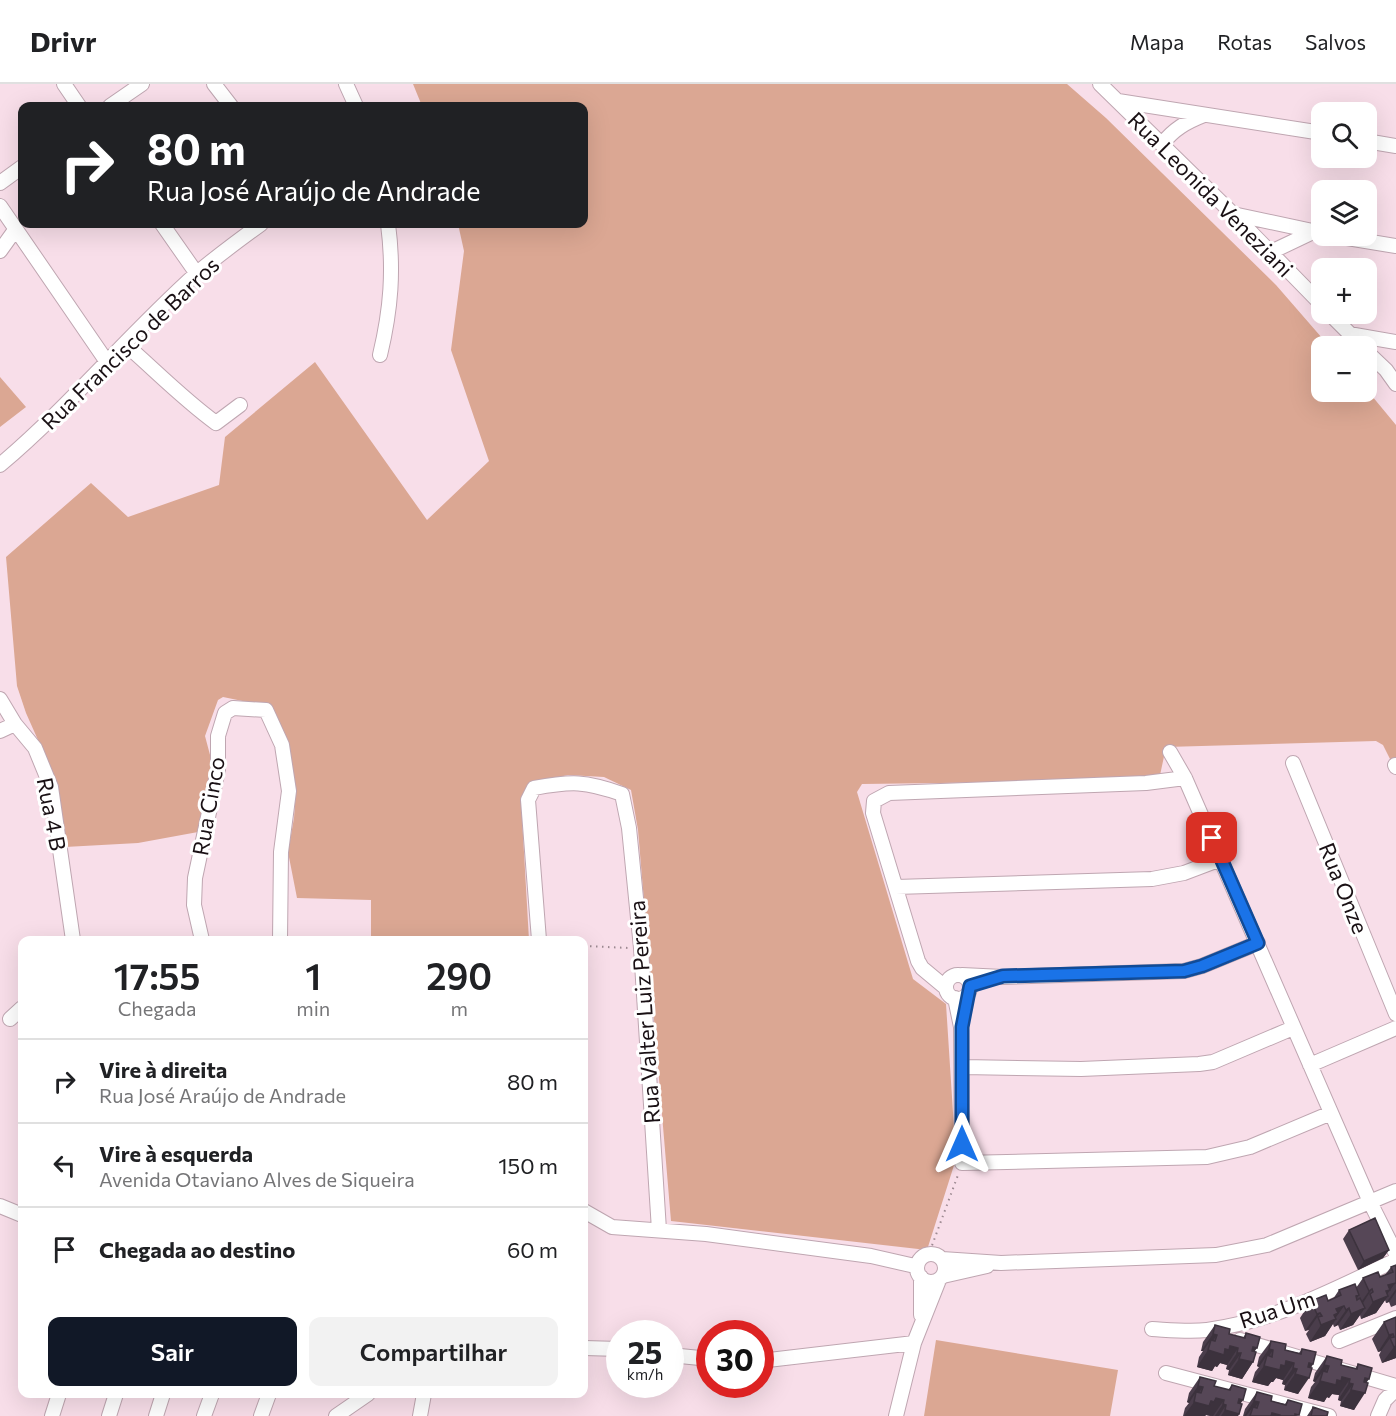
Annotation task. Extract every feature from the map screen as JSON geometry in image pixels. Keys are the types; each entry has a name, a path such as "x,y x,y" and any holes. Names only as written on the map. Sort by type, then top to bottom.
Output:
{"street":[{"path":"64,84 76,102"},
{"path":"116,102 142,84"},
{"path":"214,84 228,102"},
{"path":"346,84 354,102"},
{"name":"Rua Leonida Veneziani","path":"1100,84 1311,294"},
{"path":"1119,101 1311,131"},
{"path":"1162,144 1174,130 1206,114"},
{"path":"1377,143 1396,146"},
{"path":"0,183 18,170"},
{"path":"0,206 107,362"},
{"path":"1233,214 1311,231"},
{"path":"165,228 197,274"},
{"name":"Rua Francisco de Barros","path":"0,465 30,440 124,344 197,274 256,228"},
{"path":"380,355 389,320 392,279 388,228"},
{"path":"0,251 15,230"},
{"path":"1271,252 1311,235"},
{"path":"1377,243 1396,246"},
{"path":"1340,324 1349,334 1396,342"},
{"path":"124,344 193,406 216,423 240,405"},
{"path":"1377,358 1391,368 1396,384"},
{"name":"Rua 4 B","path":"0,699 15,724 35,748 51,787 72,936"},
{"name":"Rua Cinco","path":"201,936 194,905 195,878 218,770 219,736 225,713 233,708 266,710 282,745 289,791 281,852 280,936"},
{"path":"0,731 15,724"},
{"path":"1170,752 1185,778 1370,1202 1396,1254"},
{"name":"Rua Onze","path":"1293,763 1396,1014"},
{"path":"1185,778 1146,783 889,793 879,797 874,801 873,813 918,961 922,968 930,974 958,987 1003,976 1184,971 1258,943"},
{"name":"Rua Valter Luiz Pereira","path":"539,936 528,800 534,788 565,782 595,785 622,794 629,828 641,948 659,1230"},
{"path":"896,887 1152,879 1184,873 1221,859"},
{"path":"958,987 963,1067 962,1163 1207,1157 1250,1146 1332,1113"},
{"path":"10,1019 18,1012"},
{"path":"963,1067 1081,1069 1199,1064 1213,1062 1293,1028"},
{"path":"1310,1065 1396,1028"},
{"path":"588,1213 612,1227 706,1234 836,1251 915,1266 927,1263 1216,1256 1267,1245 1396,1191"},
{"path":"0,1206 18,1213"},
{"name":"Rua Um","path":"1152,1329 1206,1330 1248,1322 1285,1311 1396,1260"},
{"path":"927,1263 930,1282 1001,1263"},
{"path":"896,1416 921,1321 945,1267 927,1263"},
{"path":"921,1321 927,1263"},
{"path":"1339,1341 1396,1318"},
{"path":"1206,1330 1396,1387 1385,1400 1378,1416"},
{"path":"774,1358 914,1343"},
{"path":"588,1348 606,1349"},
{"path":"1166,1373 1329,1416"},
{"path":"52,1416 58,1398"},
{"path":"109,1416 115,1398"},
{"path":"156,1416 162,1398"},
{"path":"204,1416 211,1398"},
{"path":"261,1416 268,1398"},
{"path":"336,1416 362,1398"},
{"path":"420,1416 423,1398"}],"path":[{"path":"588,946 641,948"},
{"path":"927,1263 962,1163"}],"shaded area":[{"path":"413,84 1067,84 1106,118 1276,285 1320,336 1311,336 1311,402 1377,402 1396,425 1396,771 1383,745 1376,741 1166,747 1159,780 862,784 857,792 913,979 946,1004 956,1159 927,1250 671,1221 638,830 631,790 604,777 568,775 530,783 521,800 529,936 371,936 371,900 297,898 288,852 296,789 287,743 272,707 223,697 218,700 205,736 214,770 198,832 138,843 65,847 58,785 26,713 17,686 6,557 91,483 128,517 219,485 225,437 315,362 427,520 489,461 451,350 464,251 459,228 588,228 588,102 420,102"},
{"path":"0,377 26,407 0,427"},
{"path":"936,1340 1118,1370 1110,1416 924,1416"}],"building":[{"path":"1375,1218 1389,1250 1364,1261 1349,1230"},
{"path":"1396,1265 1396,1283 1388,1285 1390,1290 1386,1291 1388,1296 1373,1302 1370,1294 1373,1292 1372,1289 1369,1291 1363,1278 1378,1272 1380,1277 1393,1272 1391,1267"},
{"path":"1355,1284 1359,1295 1356,1296 1357,1300 1360,1298 1365,1308 1351,1314 1349,1308 1346,1310 1344,1306 1336,1309 1338,1313 1334,1315 1336,1319 1321,1325 1318,1317 1322,1316 1320,1313 1317,1314 1311,1301 1326,1295 1328,1301 1341,1295 1339,1290"},
{"path":"1396,1317 1396,1346 1394,1347 1390,1338 1394,1337 1393,1334 1389,1335 1384,1322"},
{"path":"1215,1325 1230,1329 1229,1334 1245,1338 1246,1333 1260,1337 1257,1348 1253,1347 1252,1351 1256,1352 1253,1362 1239,1359 1241,1353 1237,1353 1238,1348 1230,1346 1229,1350 1225,1349 1224,1355 1208,1350 1211,1340 1215,1341 1217,1335 1213,1334"},
{"path":"1271,1341 1286,1344 1285,1350 1301,1354 1302,1349 1316,1352 1313,1364 1309,1363 1308,1367 1312,1368 1309,1378 1295,1374 1297,1369 1293,1368 1294,1363 1286,1361 1285,1366 1281,1365 1280,1370 1264,1366 1267,1355 1272,1357 1273,1350 1269,1349"},
{"path":"1327,1356 1342,1360 1341,1365 1357,1369 1358,1364 1372,1368 1369,1379 1365,1378 1364,1382 1368,1383 1365,1393 1351,1390 1353,1384 1349,1383 1350,1379 1342,1377 1341,1381 1337,1380 1336,1385 1320,1381 1323,1371 1327,1372 1329,1366 1324,1365"},
{"path":"1200,1377 1216,1381 1214,1386 1230,1390 1232,1385 1246,1389 1243,1400 1239,1399 1238,1403 1242,1404 1239,1414 1225,1410 1224,1400 1216,1398 1209,1406 1194,1402 1196,1392 1201,1393 1203,1387 1198,1386"},
{"path":"1257,1392 1272,1396 1271,1401 1286,1405 1288,1400 1302,1404 1299,1415 1280,1416 1272,1413 1271,1416 1250,1416 1253,1407 1257,1408 1259,1402 1254,1401"},
{"path":"1313,1407 1328,1412 1327,1416 1311,1416"}],"route":[{"path":"962,1144 962,1027 970,986 1003,976 1184,971 1258,943 1212,838"}]}
